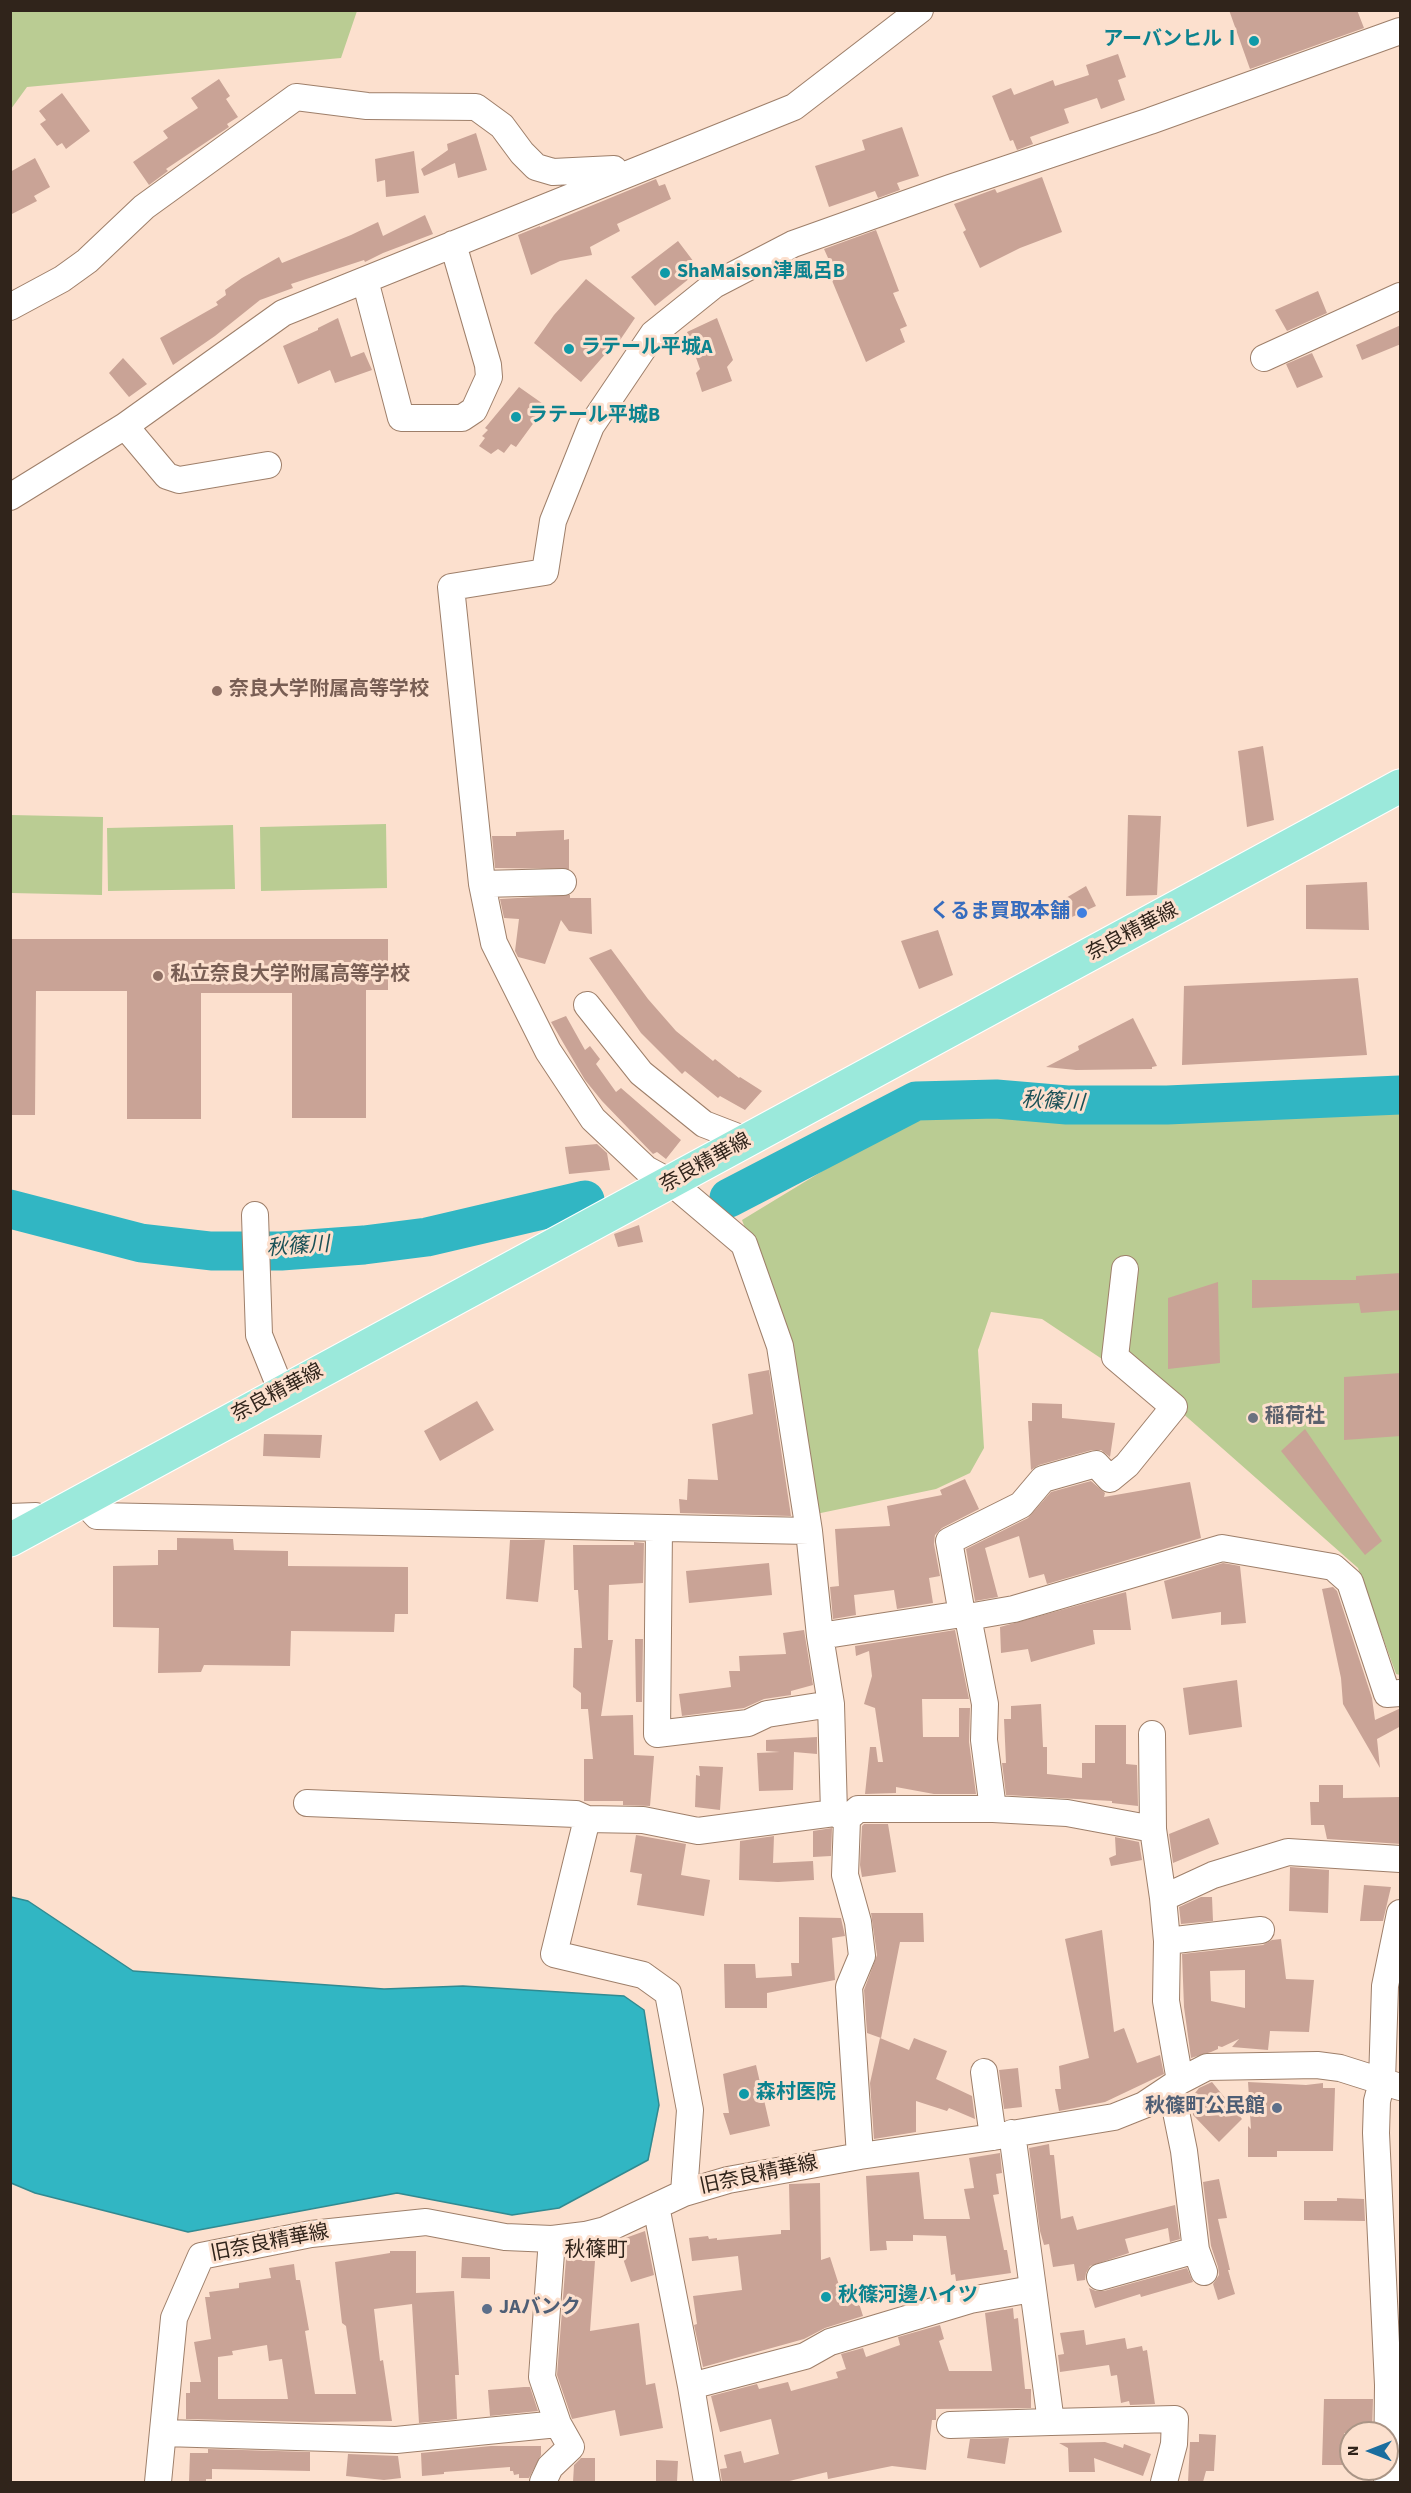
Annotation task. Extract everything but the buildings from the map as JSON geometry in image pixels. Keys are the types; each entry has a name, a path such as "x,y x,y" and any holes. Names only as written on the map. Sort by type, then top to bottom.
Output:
{"main road":[{"name":"奈良精華線","path":"10,1540 1401,786"}],"street":[{"path":"10,497 125,426 283,313 794,107 920,10"},
{"path":"860,2156 849,1987 862,1956 858,1922 846,1875 831,1704 820,1636 809,1531 780,1346 744,1244 672,1183 646,1170 593,1119 548,1051 494,943 482,884 451,587 545,572 553,521 591,426 653,334 714,285 794,244 950,188 1150,122 1401,31"},
{"path":"10,307 62,279 79,267 144,207 296,97 367,106 476,106 502,126 522,153 536,167 553,172 614,169 615,179"},
{"path":"365,280 400,418 462,418 474,410 489,377 488,365 453,244"},
{"path":"1264,358 1401,296"},
{"path":"125,426 167,476 179,480 268,465"},
{"path":"482,884 563,882"},
{"path":"587,1005 641,1073 704,1124 748,1141"},
{"path":"255,1222 259,1335 282,1392"},
{"path":"993,1809 984,1740 985,1704 949,1541 1021,1504 1043,1479 1096,1464 1110,1479 1127,1465 1174,1407 1114,1357 1125,1269"},
{"path":"82,1500 98,1516 809,1531"},
{"path":"10,1517 36,1516 48,1520"},
{"path":"659,1528 657,1734 748,1724 767,1714 831,1704"},
{"path":"820,1636 1014,1609 1222,1548 1333,1567 1350,1582 1387,1694 1401,1693"},
{"path":"1100,2277 1200,2261 1166,2001 1167,1941 1153,1829 1152,1734"},
{"path":"307,1803 576,1814 587,1819 643,1820 698,1831 737,1824 841,1816 858,1809 993,1809 1067,1813 1153,1829"},
{"path":"587,1819 554,1954 643,1975 668,1993 690,2110 684,2193"},
{"path":"1163,1898 1213,1875 1288,1852 1401,1858"},
{"path":"1387,2482 1388,2385 1376,2133 1377,2101 1391,2085 1385,1986 1401,1913"},
{"path":"1167,1941 1261,1930"},
{"name":"旧奈良精華線","path":"158,2482 174,2318 201,2256 311,2234 426,2222 505,2237 552,2239 585,2235 605,2230 684,2193 728,2180 860,2156 1114,2117 1144,2105 1207,2067 1317,2065 1340,2068 1391,2085"},
{"path":"984,2072 1003,2135 1032,2289 1051,2422"},
{"path":"656,2206 707,2482"},
{"path":"543,2482 550,2467 571,2447 558,2424 542,2377 552,2239"},
{"path":"691,2386 805,2356 830,2342 970,2300 1032,2289"},
{"path":"950,2424 1175,2419 1174,2444 1164,2482"},
{"path":"164,2433 396,2440 558,2424"}],"green space":[{"path":"11,10 357,11 341,58 27,87 11,109"},
{"path":"11,815 103,817 102,895 11,893"},
{"path":"386,824 387,888 261,891 260,827"},
{"path":"233,825 235,889 108,891 107,828"},
{"path":"1400,1103 1400,1675 1396,1674 1358,1568 1180,1411 1042,1319 991,1312 978,1350 984,1448 970,1473 936,1489 816,1514 785,1338 742,1220 918,1113 938,1108 1105,1113"}],"water":[{"path":"11,1897 28,1901 133,1971 384,1989 463,1986 624,1996 644,2010 659,2105 648,2160 559,2208 512,2215 397,2193 188,2232 35,2193 11,2183"}],"waterway":[{"name":"秋篠川","path":"729,1198 916,1101 996,1099 1067,1105 1167,1105 1400,1095"},
{"name":"秋篠川","path":"10,1209 141,1243 211,1251 281,1251 364,1245 427,1237 585,1200"}],"place":[{"name":"アーバンヒルⅠ","path":"1254,41"},
{"name":"ShaMaison津風呂B","path":"665,273"},
{"name":"ラテール平城A","path":"569,349"},
{"name":"ラテール平城B","path":"516,417"},
{"name":"奈良大学附属高等学校","path":"217,691"},
{"name":"くるま買取本舗","path":"1082,913"},
{"name":"私立奈良大学附属高等学校","path":"158,976"},
{"name":"稲荷社","path":"1253,1418"},
{"name":"森村医院","path":"744,2094"},
{"name":"秋篠町公民館","path":"1277,2108"},
{"name":"秋篠河邊ハイツ","path":"826,2297"},
{"name":"JAバンク","path":"487,2309"}],"district":[{"name":"秋篠町","path":"596,2251"}]}
